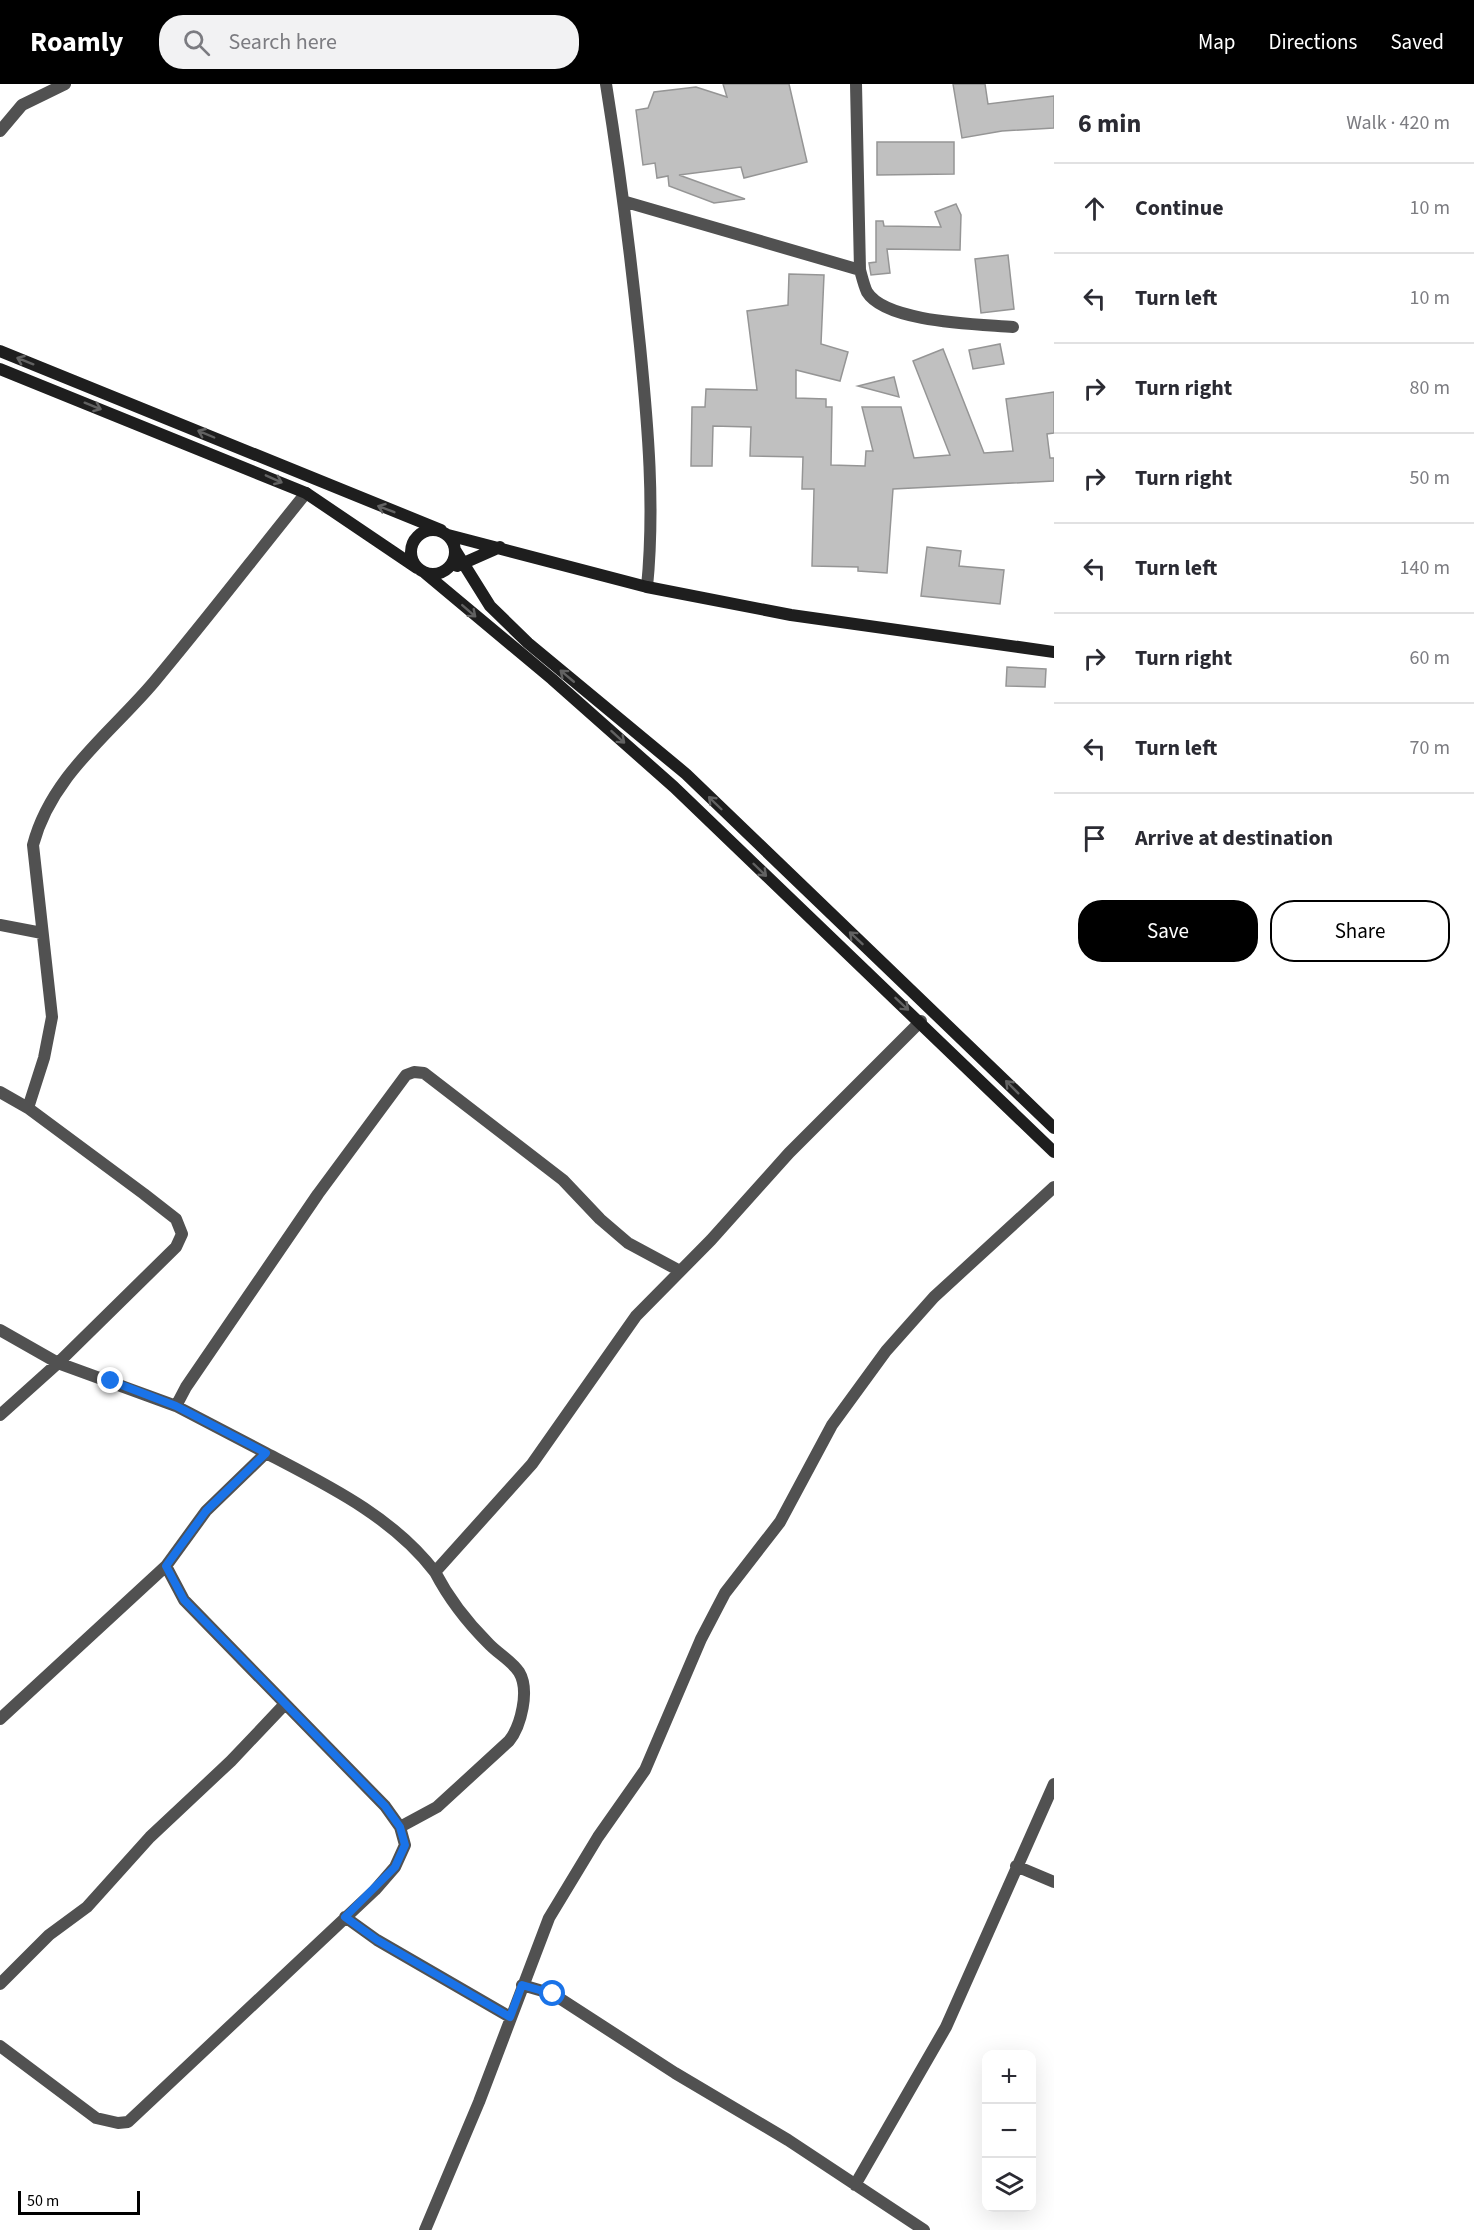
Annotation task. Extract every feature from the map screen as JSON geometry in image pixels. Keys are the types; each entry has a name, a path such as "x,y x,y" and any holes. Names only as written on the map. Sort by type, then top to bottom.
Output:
{"main road":[{"path":"0,351 444,533 490,606 528,643 686,774 1054,1128"},
{"path":"0,369 306,493 421,570 552,679 674,787 921,1021 1054,1152"},
{"path":"421,570 410,553 416,536 432,529 647,587 791,615 1054,652"},
{"path":"421,570 442,572 500,547"},
{"path":"442,572 450,567 455,550"}],"street":[{"path":"0,131 22,105 65,84"},
{"path":"606,84 626,202 651,454 652,537 647,587"},
{"path":"856,84 860,270 868,294 890,310 933,321 1013,327"},
{"path":"626,202 860,270"},
{"path":"28,1108 44,1058 52,1017 33,845 39,822 60,785 152,684 306,493"},
{"path":"0,925 42,933"},
{"path":"435,1572 532,1464 636,1316 789,1153 921,1021"},
{"path":"176,1406 186,1387 318,1194 406,1075 414,1072 424,1074 563,1180 600,1219 628,1243 680,1271"},
{"path":"0,1092 28,1108 176,1219 182,1234 176,1247 58,1363 0,1415"},
{"path":"425,2230 479,2102 549,1918 598,1837 645,1770 701,1639 725,1593 780,1522 832,1425 886,1351 934,1297 1054,1187"},
{"path":"0,1330 9,1338 58,1363 176,1406 350,1497 416,1550 435,1572 456,1605 487,1642 518,1671 525,1688 518,1730 437,1807 400,1827"},
{"path":"0,1719 166,1566 206,1511 266,1453"},
{"path":"0,2046 96,2118 109,2122 128,2122 395,1867 405,1845 400,1827 385,1806 184,1600 166,1566"},
{"path":"0,1984 49,1935 87,1906 150,1837 231,1761 285,1704"},
{"path":"855,2185 946,2027 1054,1784"},
{"path":"1016,1866 1054,1882"},
{"path":"345,1917 377,1940 510,2017"},
{"path":"522,1985 553,1994 924,2230"}],"building":[{"path":"723,84 789,84 807,162 744,178 741,167 679,175 745,199 714,203 669,186 668,176 657,178 655,163 643,165 636,110 648,108 654,92 696,87 727,97"},
{"path":"953,84 985,84 988,104 1054,96 1054,128 1002,131 962,138"},
{"path":"877,142 954,142 954,174 877,175"},
{"path":"956,204 961,215 960,250 887,249 890,273 871,275 869,263 876,262 876,221 883,221 884,226 941,227 935,212"},
{"path":"1008,255 1014,309 981,313 975,259"},
{"path":"789,274 824,275 821,344 848,352 840,381 796,370 796,398 826,399 826,407 832,407 831,465 865,466 866,451 873,451 862,407 901,407 914,458 950,455 913,361 943,349 984,453 1013,451 1006,399 1054,392 1054,433 1047,434 1050,458 1054,458 1054,481 893,489 887,573 858,571 858,567 812,566 814,489 802,489 803,457 750,456 751,427 713,426 712,466 691,466 692,407 705,407 706,389 757,390 747,311 788,305"},
{"path":"1000,344 1004,364 973,369 969,350"},
{"path":"894,377 899,397 858,386"},
{"path":"927,547 961,551 959,566 1004,570 1000,604 921,596"},
{"path":"1007,667 1046,669 1045,687 1006,686"}],"route":[{"path":"111,1381 176,1406 266,1453 206,1511 166,1566 184,1600 385,1806 400,1827 405,1845 395,1867 375,1890 345,1917 377,1940 490,2008 510,2017 522,1985 553,1994"}]}
